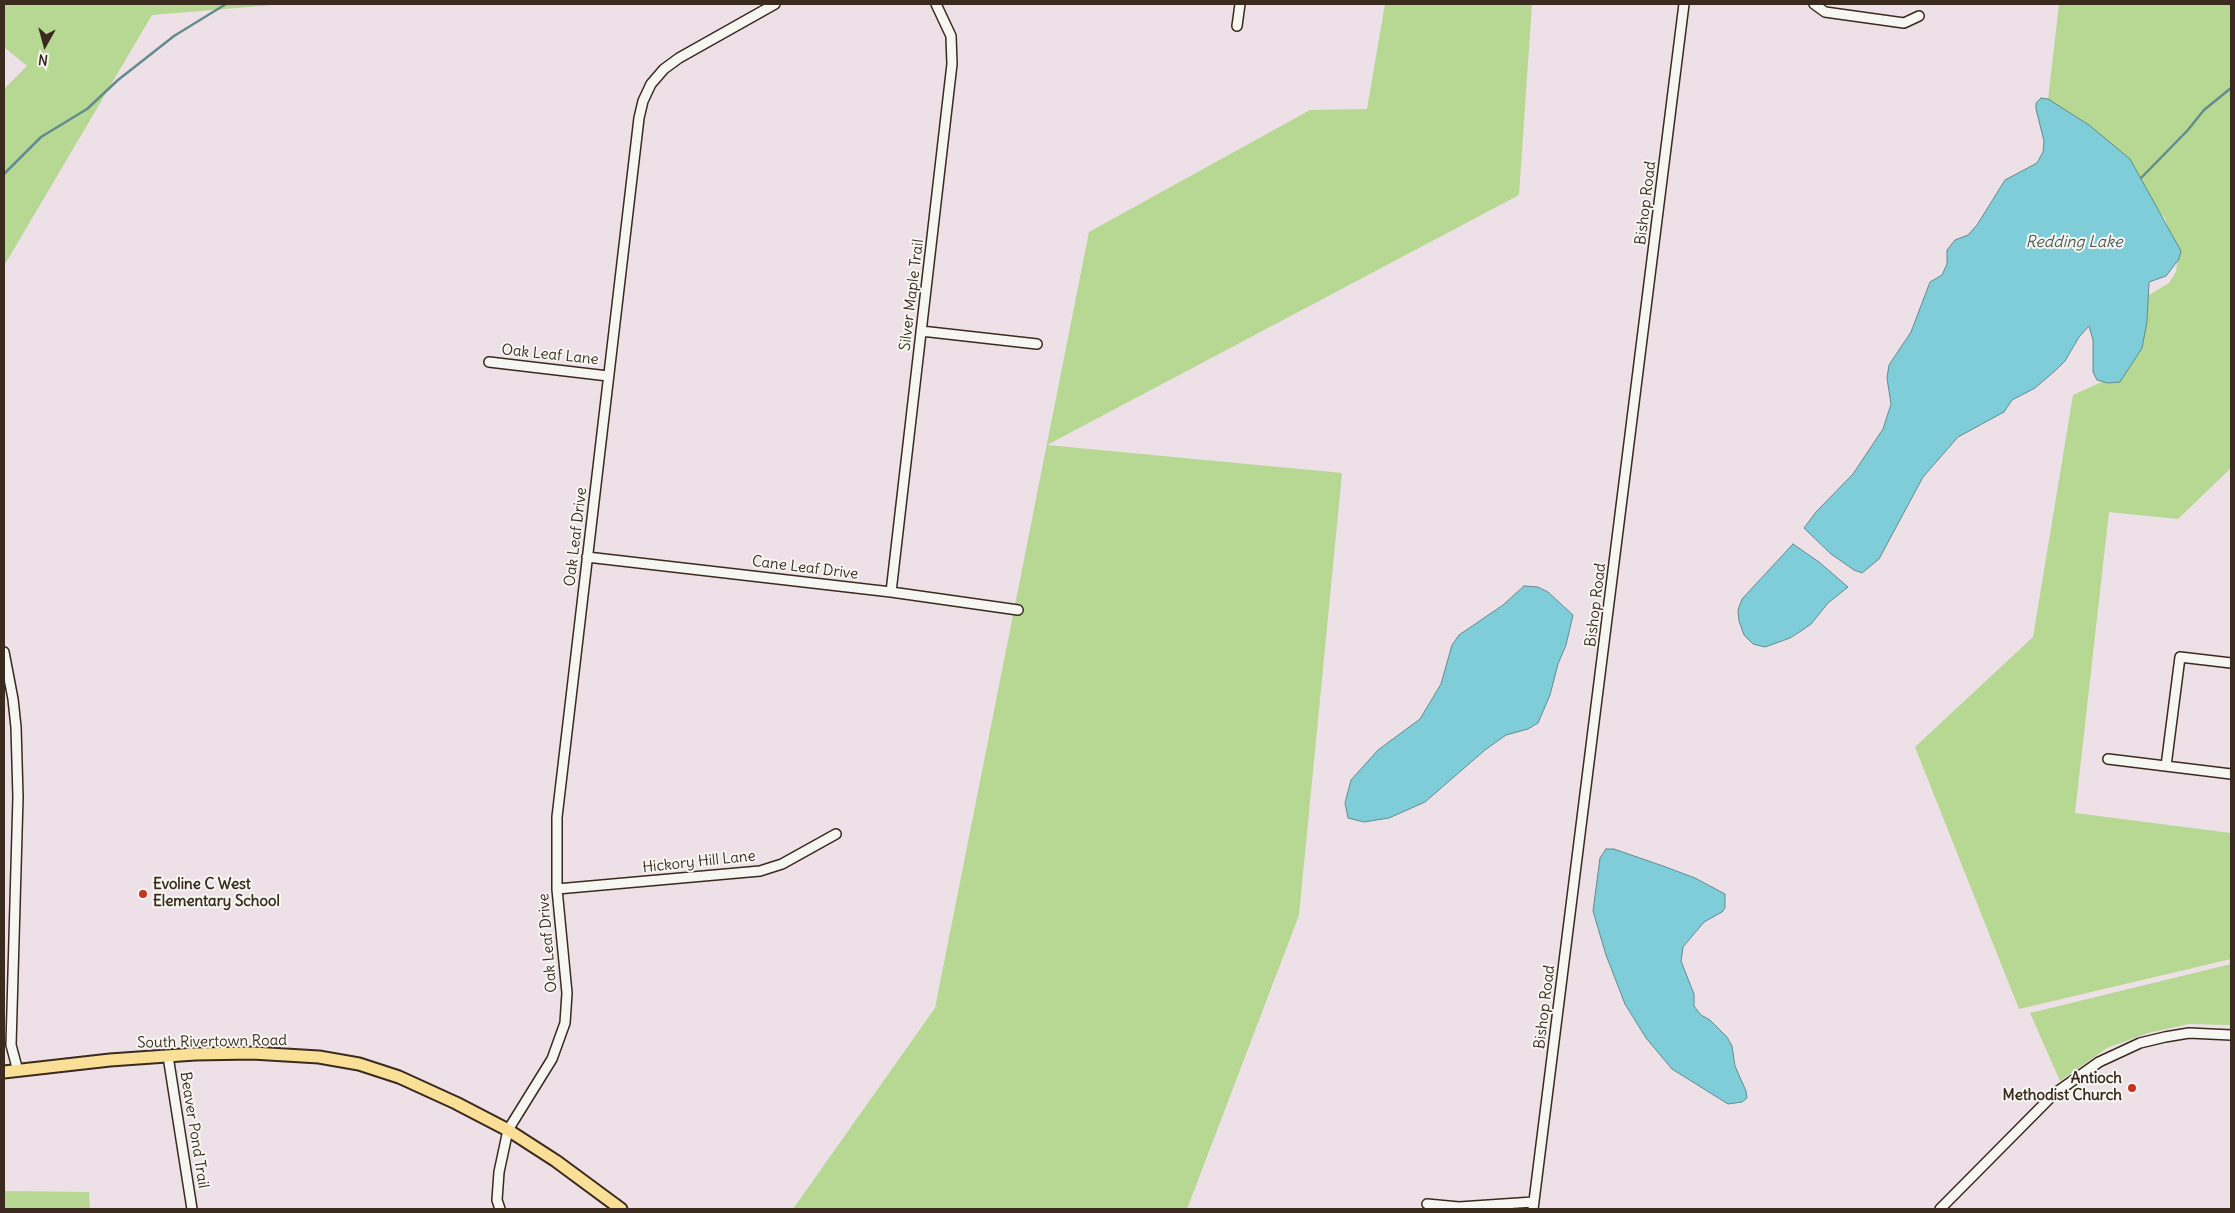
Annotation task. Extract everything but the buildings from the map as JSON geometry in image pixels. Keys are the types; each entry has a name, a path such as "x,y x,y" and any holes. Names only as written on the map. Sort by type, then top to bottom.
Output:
{"main road":[{"name":"South Rivertown Road","path":"4,1072 110,1060 252,1053 319,1056 358,1064 408,1081 508,1130 556,1161 621,1209"}],"street":[{"name":"Oak Leaf Drive","path":"500,1209 496,1200 499,1172 508,1130 552,1059 565,1023 567,993 557,888 557,817 639,118 643,101 651,84 664,70 679,58 775,4"},
{"name":"Silver Maple Trail","path":"890,592 952,64 951,36 936,4"},
{"path":"1237,26 1240,4"},
{"name":"Bishop Road","path":"1533,1206 1684,4"},
{"path":"1814,4 1825,12 1904,23 1918,16"},
{"path":"921,331 1037,344"},
{"name":"Oak Leaf Lane","path":"489,362 608,376"},
{"name":"Cane Leaf Drive","path":"587,557 890,592 1018,610"},
{"path":"4,652 13,698 16,726 18,797 11,1045 18,1071"},
{"path":"2166,766 2180,658 2231,664"},
{"path":"2108,759 2231,774"},
{"name":"Hickory Hill Lane","path":"557,888 760,870 782,864 836,834"},
{"path":"1940,1209 2054,1094 2099,1062 2140,1043 2165,1037 2189,1033 2231,1035"},
{"name":"Beaver Pond Trail","path":"168,1056 192,1209"},
{"path":"1428,1204 1459,1208 1533,1206"}],"green space":[{"path":"4,4 284,4 152,15 4,266 4,89 27,66 4,47"},
{"path":"1385,4 1532,4 1519,195 1047,445 1342,473 1299,915 1187,1209 793,1209 935,1008 1089,232 1310,110 1367,109"},
{"path":"2059,4 2231,4 2231,468 2178,519 2109,512 2075,813 2231,833 2231,959 2019,1009 1915,747 2033,637 2073,395 2124,372 2144,298 2169,283 2176,272 2178,255 2165,218 2133,185 2046,117"},
{"path":"2231,964 2231,1025 2189,1024 2148,1033 2107,1048 2060,1081 2030,1013"},
{"path":"4,1191 89,1192 90,1209 4,1209"}],"water":[{"name":"Redding Lake","path":"2041,98 2048,99 2089,125 2130,159 2181,251 2179,259 2166,276 2149,282 2147,322 2142,348 2120,382 2108,383 2097,380 2093,372 2093,340 2089,326 2079,337 2065,361 2035,388 2012,400 2004,412 1958,437 1923,477 1879,559 1862,573 1854,570 1831,554 1804,528 1816,512 1853,474 1883,429 1891,404 1887,378 1889,365 1911,332 1930,282 1942,275 1947,264 1947,250 1955,240 1968,235 1977,225 2005,180 2037,163 2043,152 2044,141 2036,109 2036,103"},
{"path":"1793,544 1819,562 1848,587 1828,603 1811,624 1790,638 1765,647 1753,644 1744,635 1739,621 1738,610 1742,599"},
{"path":"1524,586 1538,587 1548,592 1573,615 1566,645 1558,664 1550,695 1538,723 1528,729 1506,735 1485,750 1425,802 1389,818 1364,822 1348,818 1345,803 1351,780 1378,750 1420,719 1441,684 1452,645 1459,635 1503,605"},
{"path":"1606,849 1614,849 1695,878 1725,894 1725,908 1722,912 1704,922 1683,947 1681,961 1694,994 1694,1006 1701,1015 1710,1020 1727,1037 1732,1046 1735,1066 1746,1091 1747,1098 1742,1102 1728,1104 1672,1069 1646,1038 1625,1004 1606,955 1593,911 1600,858"}],"waterway":[{"path":"4,174 41,137 87,109 118,80 174,36 226,4"},
{"path":"2141,178 2187,131 2204,110 2231,88"}],"place":[{"name":"Evoline C West Elementary School","path":"143,894"},
{"name":"Antioch Methodist Church","path":"2132,1088"}]}
